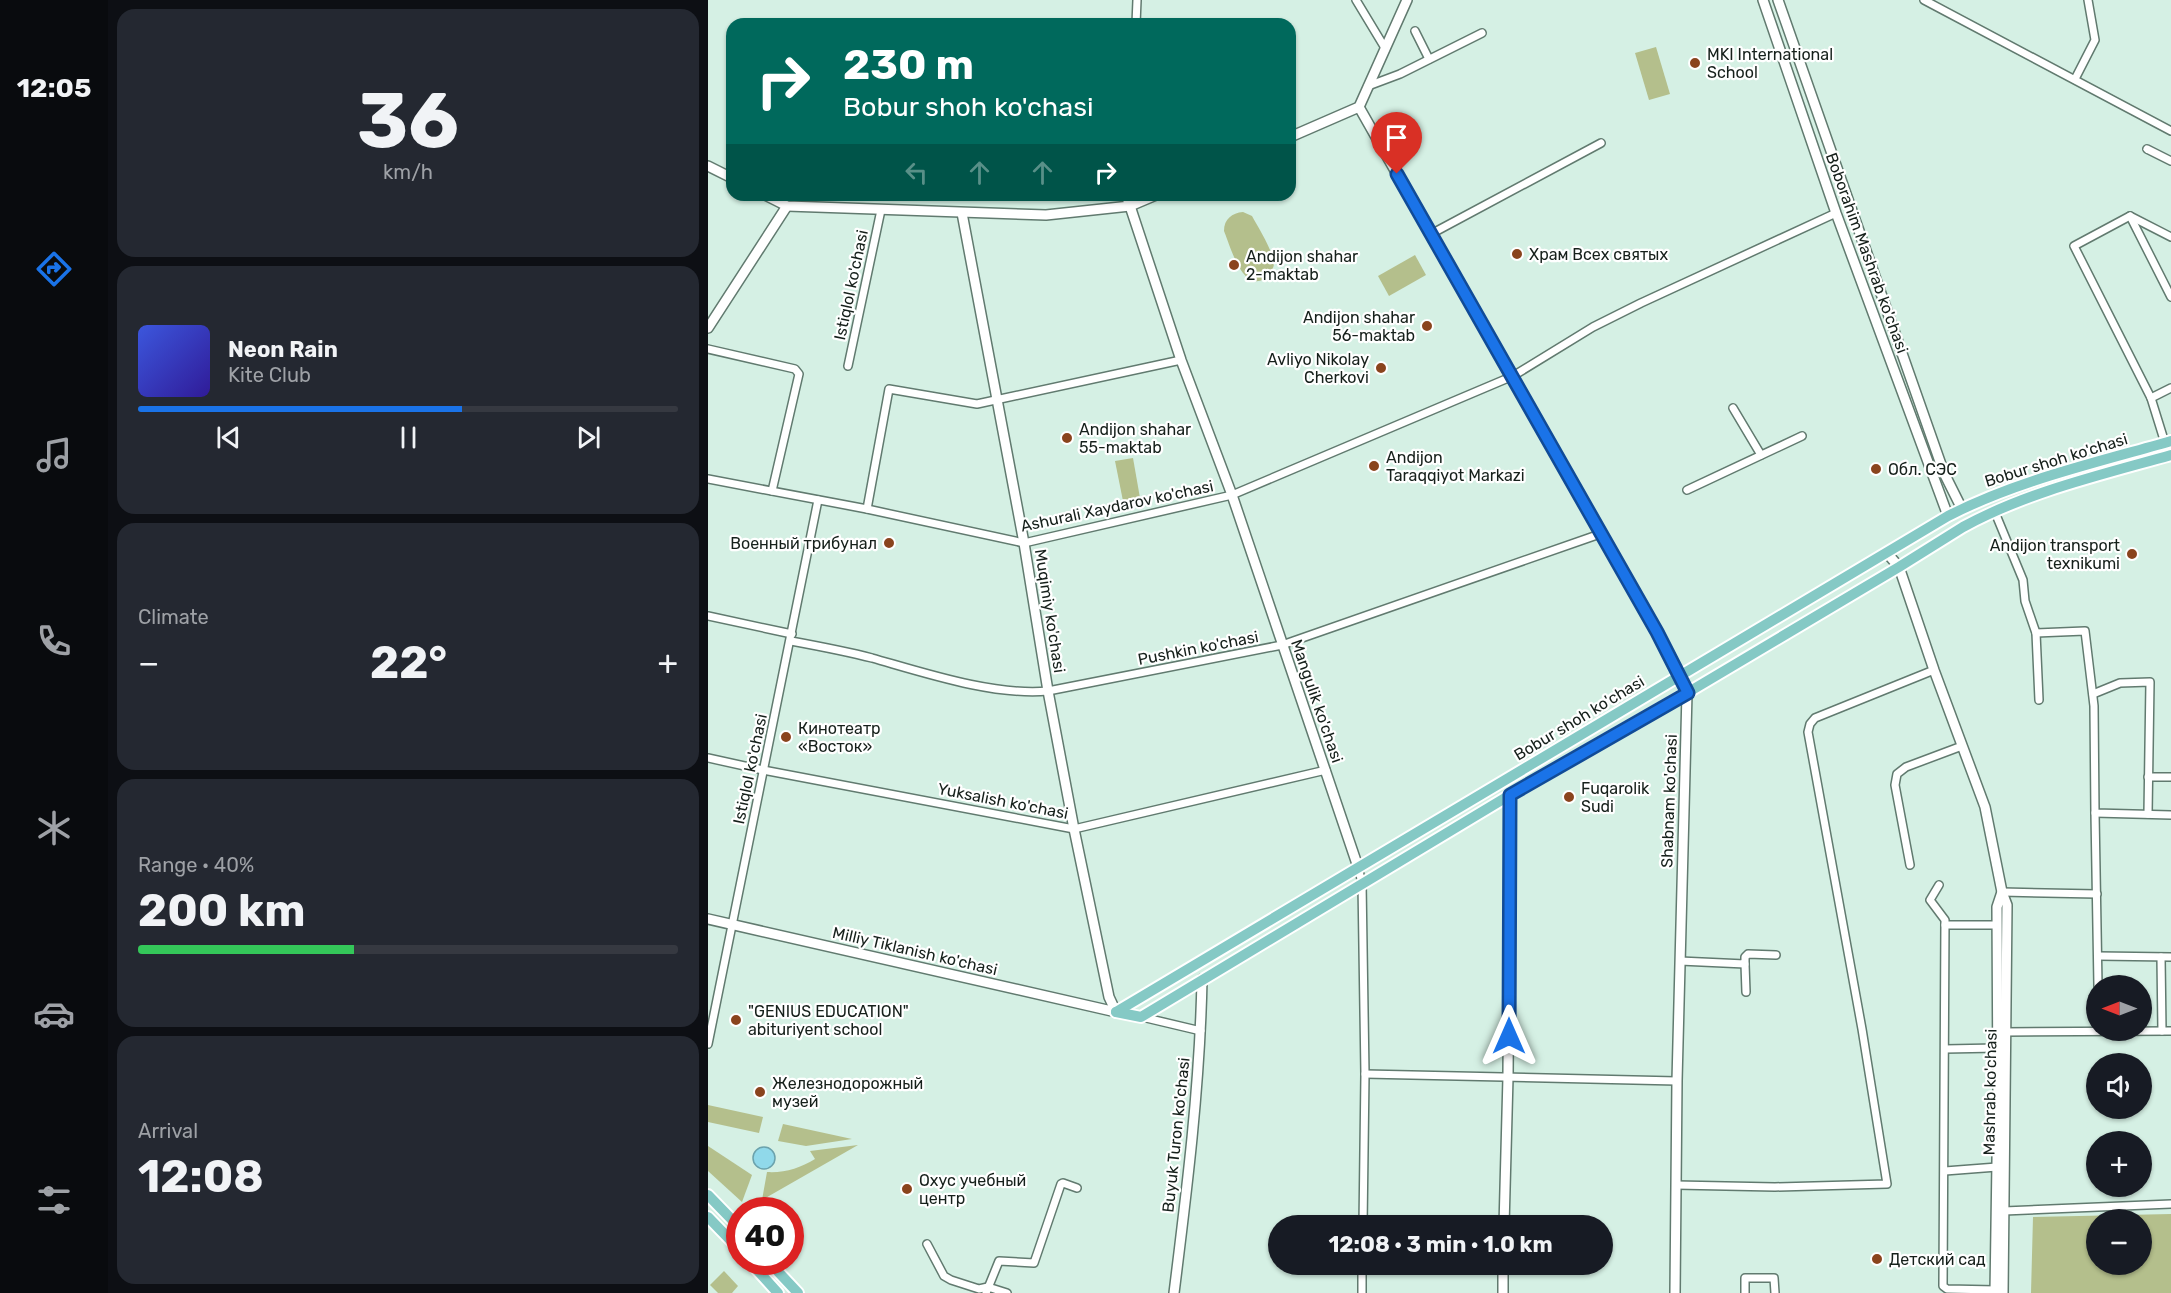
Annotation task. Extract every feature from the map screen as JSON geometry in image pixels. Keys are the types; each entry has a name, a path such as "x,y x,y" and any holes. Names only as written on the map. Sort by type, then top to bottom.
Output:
{"main road":[{"name":"Bobur shoh ko'chasi","path":"1116,1012 1962,508 1986,497 2055,473 2168,442"},
{"name":"Bobur shoh ko'chasi","path":"1141,1017 1510,795 1688,693 1994,510 2061,487 2171,455"},
{"path":"1116,1012 1141,1017"},
{"path":"708,1195 726,1214"},
{"path":"708,1216 726,1235"},
{"path":"762,1275 778,1293"},
{"path":"781,1275 798,1293"}],"street":[{"path":"1136,18 1137,0"},
{"path":"1356,0 1385,48"},
{"path":"1296,134 1359,107 1407,0"},
{"name":"Boborahim Mashrab ko'chasi","path":"1763,0 1836,213 1948,516"},
{"name":"Boborahim Mashrab ko'chasi","path":"1778,0 1944,473 1962,508"},
{"path":"1924,0 2171,131"},
{"path":"2075,79 2095,40 2088,0"},
{"path":"1415,31 1429,59"},
{"path":"1368,86 1482,33"},
{"name":"Shabnam ko'chasi","path":"1359,107 1657,632 1688,693 1677,1080 1675,1293"},
{"path":"1431,234 1601,143"},
{"path":"2147,149 2171,161"},
{"path":"708,166 726,175"},
{"path":"777,201 787,206 1046,215 1130,207 1143,201"},
{"path":"1127,201 1130,207"},
{"path":"708,328 787,206"},
{"name":"Mangulik ko'chasi","path":"1130,207 1181,360 1232,495 1362,883 1365,1074 1363,1215"},
{"name":"Istiqlol ko'chasi","path":"848,366 881,210"},
{"name":"Muqimiy ko'chasi","path":"962,213 998,400 1074,829 1109,997 1116,1012"},
{"name":"Ashurali Xaydarov ko'chasi","path":"708,479 867,509 1024,543 1232,495 1513,376 1593,327 1836,213"},
{"path":"2130,216 2171,237"},
{"path":"2130,216 2171,297"},
{"path":"2130,216 2074,246 2151,398 2168,442"},
{"path":"1856,267 1869,262"},
{"path":"708,349 795,369 799,374 771,491"},
{"path":"867,509 890,389 977,404 1181,360"},
{"path":"2151,398 2171,388"},
{"path":"1734,408 1761,455"},
{"path":"1687,490 1802,436"},
{"name":"Istiqlol ko'chasi","path":"708,1044 818,500"},
{"path":"1994,510 2022,580 2025,601 2036,633 2039,700"},
{"name":"Pushkin ko'chasi","path":"708,616 922,673 1024,693 1048,691 1282,645 1600,534"},
{"name":"Mashrab ko'chasi","path":"1887,553 1899,567 1934,670 1986,807 2002,892 2007,904 2005,1032 1997,1167 1998,1292"},
{"path":"2036,633 2085,631 2093,694 2098,975"},
{"path":"1676,1185 1887,1186 1862,1029 1808,732 1815,718 1934,670"},
{"path":"2093,694 2120,683 2150,682 2148,814"},
{"path":"1910,865 1895,784 1898,774 1906,767 1962,746"},
{"name":"Yuksalish ko'chasi","path":"708,758 1074,829 1326,770"},
{"path":"2148,777 2171,777"},
{"path":"1504,1215 1508,1077 1510,795"},
{"path":"2095,813 2171,815"},
{"path":"1939,885 1929,900 1946,920 1943,1286 1947,1289 1998,1292"},
{"path":"2002,892 2097,894"},
{"name":"Mashrab ko'chasi","path":"1998,1292 2004,1211 1998,1048 1997,925 1997,907 2002,892"},
{"name":"Milliy Tiklanish ko'chasi","path":"708,919 1116,1012"},
{"path":"1946,925 1997,925"},
{"path":"1746,992 1745,957 1748,954 1776,955"},
{"path":"2098,957 2171,957"},
{"path":"2161,957 2162,1031"},
{"path":"1680,961 1745,964"},
{"name":"Buyuk Turon ko'chasi","path":"1174,1293 1193,1136 1201,1031 1202,979"},
{"path":"1141,1017 1201,1031"},
{"path":"2005,1032 2086,1031"},
{"path":"2152,1031 2171,1031"},
{"path":"1944,1049 1998,1048"},
{"path":"1365,1074 1677,1080"},
{"path":"1945,1171 1997,1167"},
{"path":"987,1290 999,1261 1034,1263 1061,1184 1077,1188"},
{"path":"2004,1211 2171,1204"},
{"path":"927,1244 944,1276 979,1289 1007,1293"},
{"path":"1362,1275 1362,1293"},
{"path":"1503,1275 1503,1293"},
{"path":"1745,1293 1745,1278 1774,1278 1775,1293"}],"green space":[{"path":"1656,47 1670,94 1649,100 1635,53"},
{"path":"1243,212 1252,216 1274,263 1268,276 1256,281 1249,279 1243,273 1233,256 1224,231 1229,217"},
{"path":"1415,255 1426,275 1389,296 1378,276"},
{"path":"1133,458 1140,498 1123,501 1115,461"},
{"path":"708,1105 763,1117 759,1133 708,1122"},
{"path":"783,1124 852,1139 806,1146 778,1141"},
{"path":"858,1145 767,1197 763,1197 767,1172 786,1171 804,1165 815,1159 810,1151"},
{"path":"708,1146 752,1175 744,1197 737,1197 708,1171"},
{"path":"2152,1214 2171,1214 2171,1293 2031,1293 2033,1217 2086,1216 2086,1275 2152,1275"},
{"path":"724,1271 738,1286 732,1293 718,1293 710,1285"}],"water":[{"path":"760,1147 768,1147 775,1154 775,1162 768,1169 760,1169 753,1162 753,1154"}],"place":[{"name":"MKI International School","path":"1695,63"},
{"name":"Храм Всех святых","path":"1517,254"},
{"name":"Andijon shahar 2-maktab","path":"1234,265"},
{"name":"Andijon shahar 56-maktab","path":"1427,326"},
{"name":"Avliyo Nikolay Cherkovi","path":"1381,368"},
{"name":"Andijon shahar 55-maktab","path":"1067,438"},
{"name":"Andijon Taraqqiyot Markazi","path":"1374,466"},
{"name":"Обл. СЭС","path":"1876,469"},
{"name":"Военный трибунал","path":"889,543"},
{"name":"Andijon transport texnikumi","path":"2132,554"},
{"name":"Кинотеатр «Восток»","path":"786,737"},
{"name":"Fuqarolik Sudi","path":"1569,797"},
{"name":"\"GENIUS EDUCATION\" abituriyent school","path":"736,1020"},
{"name":"Железнодорожный музей","path":"760,1092"},
{"name":"Охус учебный центр","path":"907,1189"},
{"name":"Детский сад","path":"1877,1259"}],"route":[{"path":"1397,174 1657,632 1688,693 1510,795 1509,1036"}]}
